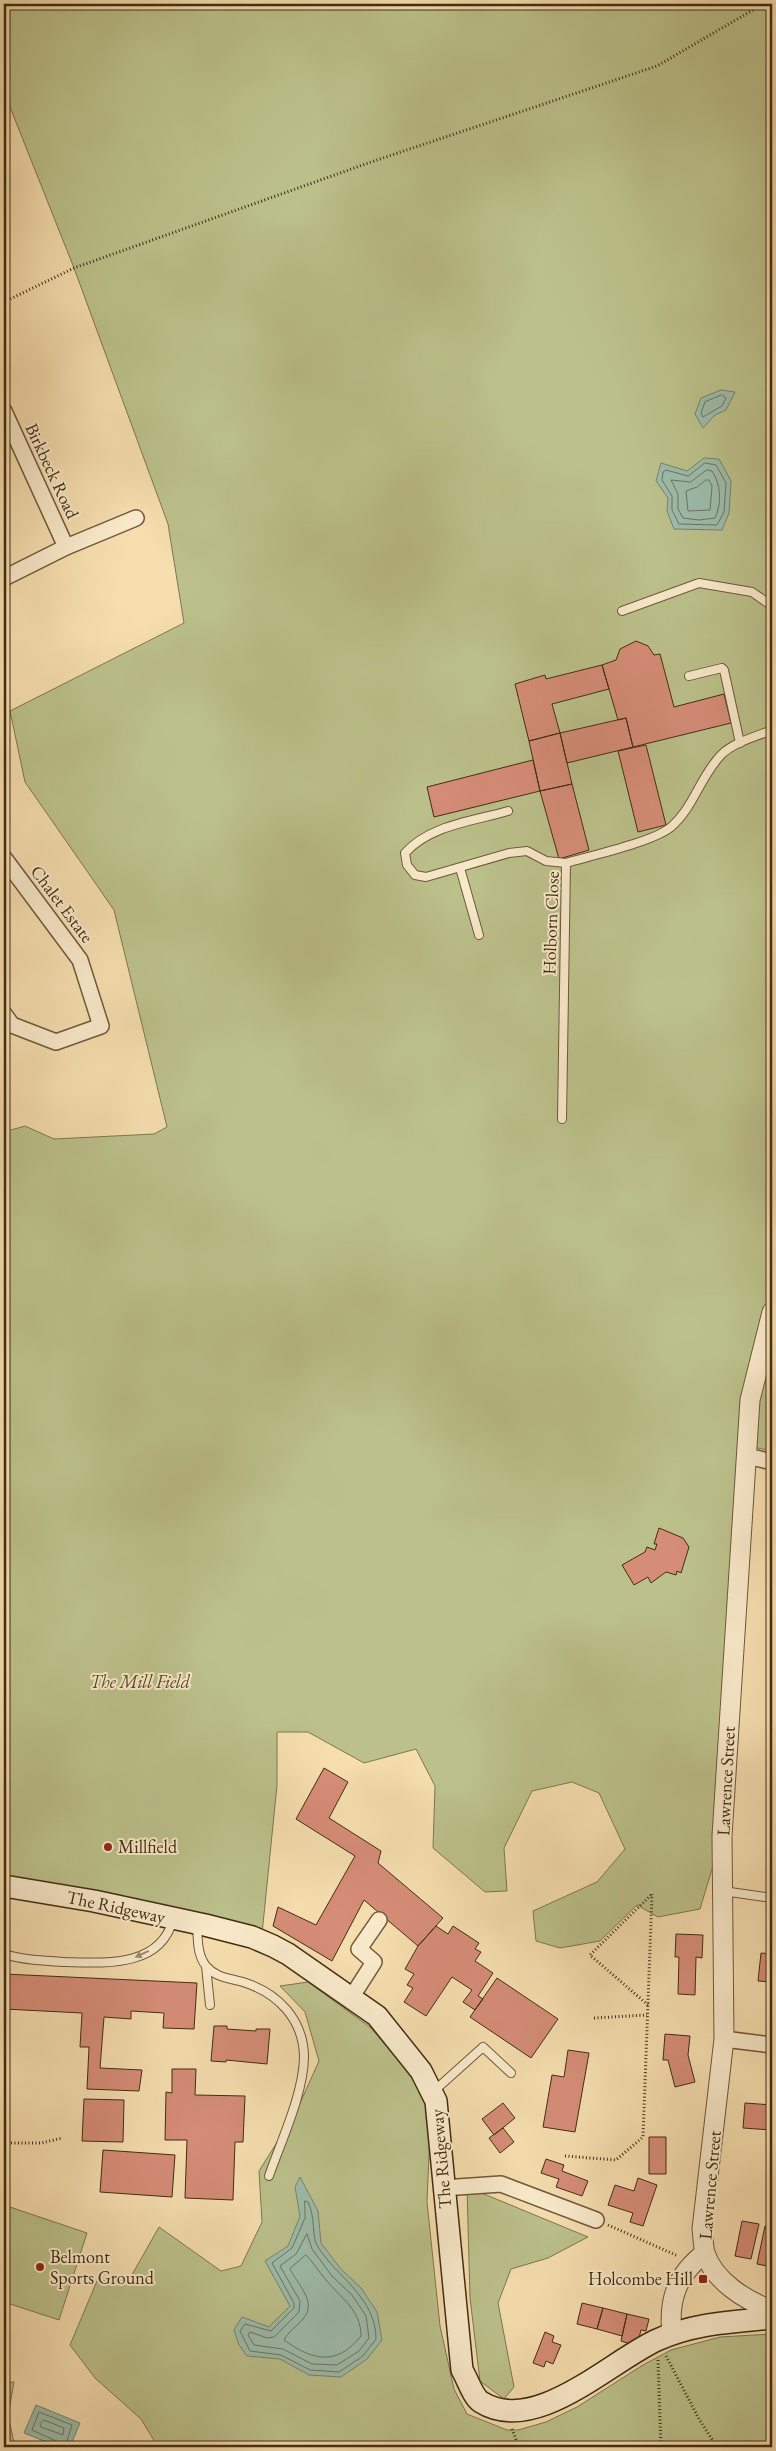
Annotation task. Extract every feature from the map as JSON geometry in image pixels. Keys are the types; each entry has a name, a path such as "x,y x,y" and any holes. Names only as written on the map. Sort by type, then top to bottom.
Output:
{"main road":[{"name":"The Ridgeway","path":"4,1886 94,1901 252,1937 288,1954 377,2016 421,2071 436,2102 462,2370 479,2402 505,2412 534,2409 559,2398 664,2337 694,2326 772,2318"}],"street":[{"name":"Birkbeck Road","path":"4,411 66,547"},
{"path":"4,578 66,547 136,518"},
{"name":"Chalet Estate","path":"4,858 80,960 101,1026 56,1042 6,1024"},
{"name":"Lawrence Street","path":"772,1312 750,1400 722,1836 724,2039 702,2229 705,2253 721,2280 759,2305 772,2310"},
{"path":"747,1456 772,1462"},
{"path":"351,1998 374,1962 359,1948 380,1920"},
{"path":"724,2039 772,2045"},
{"path":"443,2188 501,2184 596,2220"},
{"name":"Lawrence Street","path":"664,2337 674,2294 690,2264 705,2253"}],"lane":[{"path":"622,611 699,583 752,592 772,606"},
{"path":"689,676 722,668 724,670 740,742"},
{"name":"Holborn Close","path":"562,1119 566,863 617,849 669,828 690,805 707,774 722,755 740,742 772,730"},
{"path":"508,811 429,833 414,842 405,853 407,865 415,875 426,876 509,853 527,851 546,861 566,863"},
{"path":"460,868 480,935"},
{"path":"723,1891 772,1898"},
{"path":"4,1954 38,1960 107,1963 126,1961 140,1956 160,1943 170,1931 173,1919"},
{"path":"197,1924 199,1948 206,1966 210,2006"},
{"path":"206,1966 218,1975 257,1987 276,1998 287,2009 299,2030 304,2058 300,2083 269,2176"},
{"path":"432,2092 483,2047 510,2073"}],"path":[{"path":"4,302 74,268 371,162 657,66 763,4"},
{"path":"565,2156 616,2160 643,2137 647,2015 648,2005 652,1894 590,1955 648,2005"},
{"path":"594,2018 647,2015"},
{"path":"4,2142 41,2142 63,2138"},
{"path":"596,2220 676,2255 690,2264"},
{"path":"661,2447 664,2337"},
{"path":"664,2337 699,2419 717,2447"}],"green space":[{"name":"The Mill Field","path":"4,4 772,4 772,1451 748,1446 722,1836 700,1909 658,1917 637,1905 600,1941 560,1948 536,1941 533,1911 597,1882 625,1849 599,1793 572,1782 532,1791 504,1848 507,1891 485,1892 433,1848 435,1786 416,1749 364,1763 308,1732 277,1732 277,1785 261,1944 4,1890 4,1132 25,1126 54,1139 154,1134 167,1127 114,910 25,782 10,711 184,623 168,524 74,268 4,92"},
{"path":"308,1982 371,2028 415,2080 431,2109 427,2202 440,2326 454,2389 467,2414 507,2430 518,2430 546,2422 577,2407 643,2365 671,2350 720,2337 772,2334 772,2447 158,2447 141,2419 95,2378 70,2345 97,2281 129,2280 159,2227 221,2271 241,2266 262,2222 259,2171 296,2112 319,2061 305,2012 280,1986"},
{"path":"467,2187 588,2237 548,2258 511,2269 498,2303 514,2387 504,2399 480,2381 470,2298"},
{"name":"Belmont Sports Ground","path":"4,2205 87,2233 59,2320 4,2302"},
{"path":"14,2382 8,2416 15,2447 4,2447 4,2383"}],"water":[{"path":"721,390 735,392 726,410 715,415 703,428 695,414 701,398"},
{"path":"704,458 719,459 731,481 729,513 722,530 674,529 667,511 668,498 656,481 661,463 687,471"},
{"path":"300,2177 318,2211 321,2243 341,2269 361,2288 377,2312 382,2340 367,2359 341,2377 309,2375 280,2359 247,2356 239,2345 234,2330 242,2317 269,2327 290,2306 265,2261 288,2246 300,2216 295,2187"},
{"path":"36,2405 80,2423 70,2447 59,2447 24,2433"}],"building":[{"path":"636,641 648,646 654,655 660,654 674,707 724,694 731,723 633,747 626,718 618,720 602,665 616,660 620,649"},
{"path":"602,665 609,689 552,704 560,733 529,741 515,684 545,675 546,679"},
{"path":"626,718 633,747 567,763 560,733"},
{"path":"560,733 572,784 540,791 529,741"},
{"path":"646,745 666,825 638,832 618,751"},
{"path":"533,760 540,791 434,817 427,787"},
{"path":"572,784 589,850 559,859 540,791"},
{"path":"659,1528 683,1538 689,1547 681,1573 677,1571 676,1575 666,1572 651,1583 648,1577 634,1585 622,1565 645,1552 647,1547 655,1550 657,1544 654,1544"},
{"path":"324,1768 348,1782 329,1818 381,1851 378,1863 443,1918 418,1946 364,1900 332,1961 273,1926 278,1907 316,1925 355,1856 296,1819"},
{"path":"436,1926 448,1934 453,1926 479,1943 475,1949 481,1952 475,1961 493,1973 478,1996 483,1999 475,2010 463,2002 472,1990 452,1977 426,2016 404,2002 413,1988 407,1985 414,1974 405,1969 418,1946"},
{"path":"676,1934 703,1935 702,1958 696,1957 695,1995 678,1994 679,1957 675,1957"},
{"path":"761,1953 772,1954 772,1982 758,1981"},
{"path":"4,1974 197,1983 194,2029 163,2028 164,2013 131,2011 131,2019 104,2017 100,2068 142,2070 139,2091 87,2089 89,2047 80,2047 82,2013 4,2009"},
{"path":"497,1978 558,2019 531,2058 470,2017"},
{"path":"214,2026 227,2026 227,2029 256,2031 256,2029 270,2029 267,2064 226,2060 226,2062 211,2061"},
{"path":"665,2034 690,2036 688,2055 695,2082 675,2087 668,2060 663,2060"},
{"path":"568,2050 589,2053 575,2132 543,2127 552,2075 564,2077"},
{"path":"172,2069 196,2069 195,2095 245,2096 243,2142 235,2142 233,2200 185,2198 187,2140 165,2140 166,2092 172,2093"},
{"path":"84,2099 124,2100 123,2142 82,2141"},
{"path":"503,2103 515,2118 494,2135 482,2119"},
{"path":"745,2103 772,2105 771,2130 743,2128"},
{"path":"503,2128 514,2142 500,2153 489,2138"},
{"path":"649,2137 666,2137 666,2174 649,2174"},
{"path":"103,2150 175,2155 172,2197 100,2192"},
{"path":"546,2159 564,2165 562,2171 588,2181 582,2196 556,2187 559,2179 541,2173"},
{"path":"638,2178 657,2185 643,2226 630,2222 633,2213 608,2205 615,2185 634,2191"},
{"path":"742,2221 759,2224 751,2259 735,2256"},
{"path":"765,2226 772,2228 772,2267 757,2264"},
{"path":"582,2303 603,2308 597,2329 577,2324"},
{"path":"603,2308 627,2314 622,2336 597,2329"},
{"path":"627,2314 649,2319 646,2331 641,2330 637,2346 621,2341"},
{"path":"545,2332 554,2336 552,2342 561,2345 553,2364 546,2361 544,2367 533,2363"}],"place":[{"name":"Millfield","path":"108,1847"},
{"name":"Belmont Sports Ground","path":"40,2267"},
{"name":"Holcombe Hill","path":"703,2279"}]}
